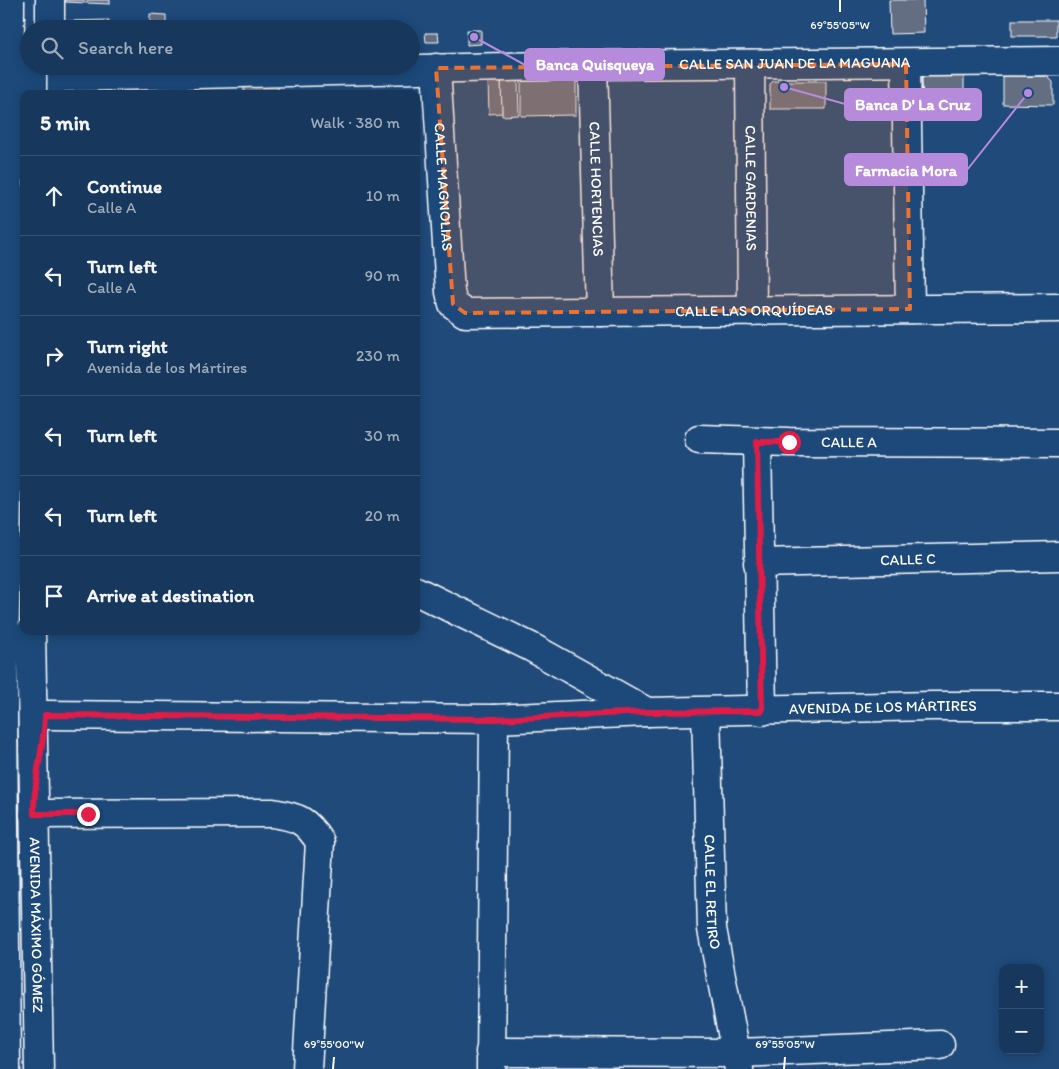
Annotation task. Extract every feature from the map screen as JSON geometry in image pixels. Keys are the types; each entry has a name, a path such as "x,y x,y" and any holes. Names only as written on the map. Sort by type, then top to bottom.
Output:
{"street":[{"name":"AVENIDA MÁXIMO GÓMEZ","path":"6,1069 4,801 10,0"},
{"path":"32,0 32,20"},
{"path":"50,0 50,20"},
{"path":"0,56 0,126"},
{"name":"CALLE SAN JUAN DE LA MAGUANA","path":"420,68 1059,61"},
{"name":"CALLE GARDENIAS","path":"750,64 752,311"},
{"path":"906,64 910,309"},
{"name":"CALLE HORTENCIAS","path":"593,65 600,312"},
{"name":"CALLE MAGNOLIAS","path":"436,68 450,292 453,304"},
{"name":"CALLE SAN JUAN DE LA MAGUANA","path":"0,78 43,80 207,75"},
{"name":"CALLE LAS ORQUÍDEAS","path":"453,304 465,313 1059,308"},
{"name":"CALLE A","path":"699,439 757,442 1059,444"},
{"path":"757,442 762,711"},
{"name":"CALLE C","path":"758,563 1059,556"},
{"path":"420,594 531,648 647,712"},
{"name":"AVENIDA MÁXIMO GÓMEZ","path":"31,635 39,1069"},
{"path":"46,635 45,730 33,805 273,813 295,817 310,826 320,842 307,1069"},
{"name":"AVENIDA DE LOS MÁRTIRES","path":"45,715 494,719 647,712 932,706 1059,706"},
{"name":"CALLE EL RETIRO","path":"706,712 712,929 738,1061"},
{"path":"494,719 490,1061 738,1061 940,1045"},
{"path":"0,774 4,801"}],"highlighted area":[{"path":"906,64 910,309 465,313 453,304 436,68"}],"building":[{"path":"65,0 110,0 110,4 65,2"},
{"path":"889,0 923,0 924,33 890,34"},
{"path":"150,14 166,15 166,20 150,20"},
{"path":"1012,20 1056,20 1056,36 1012,36"},
{"path":"467,30 481,30 481,44 467,45"},
{"path":"425,33 438,33 439,42 426,42"},
{"path":"925,75 964,75 964,107 923,107 922,78"},
{"path":"1003,76 1047,76 1053,82 1053,105 1003,104"},
{"path":"518,80 519,115 502,116 501,81"},
{"path":"521,80 576,80 576,115 521,116"},
{"path":"488,81 501,81 502,113 489,114"},
{"path":"773,81 826,81 826,109 770,109 770,84"},
{"path":"244,85 278,85 278,90 244,90"}],"place":[{"name":"Banca Quisqueya","path":"474,37"},
{"name":"Banca D' La Cruz","path":"784,87"},
{"name":"Farmacia Mora","path":"1028,93"}],"route":[{"path":"88,814 34,814 33,796 45,730 45,715 494,719 647,712 762,711 757,442 789,442"}]}
